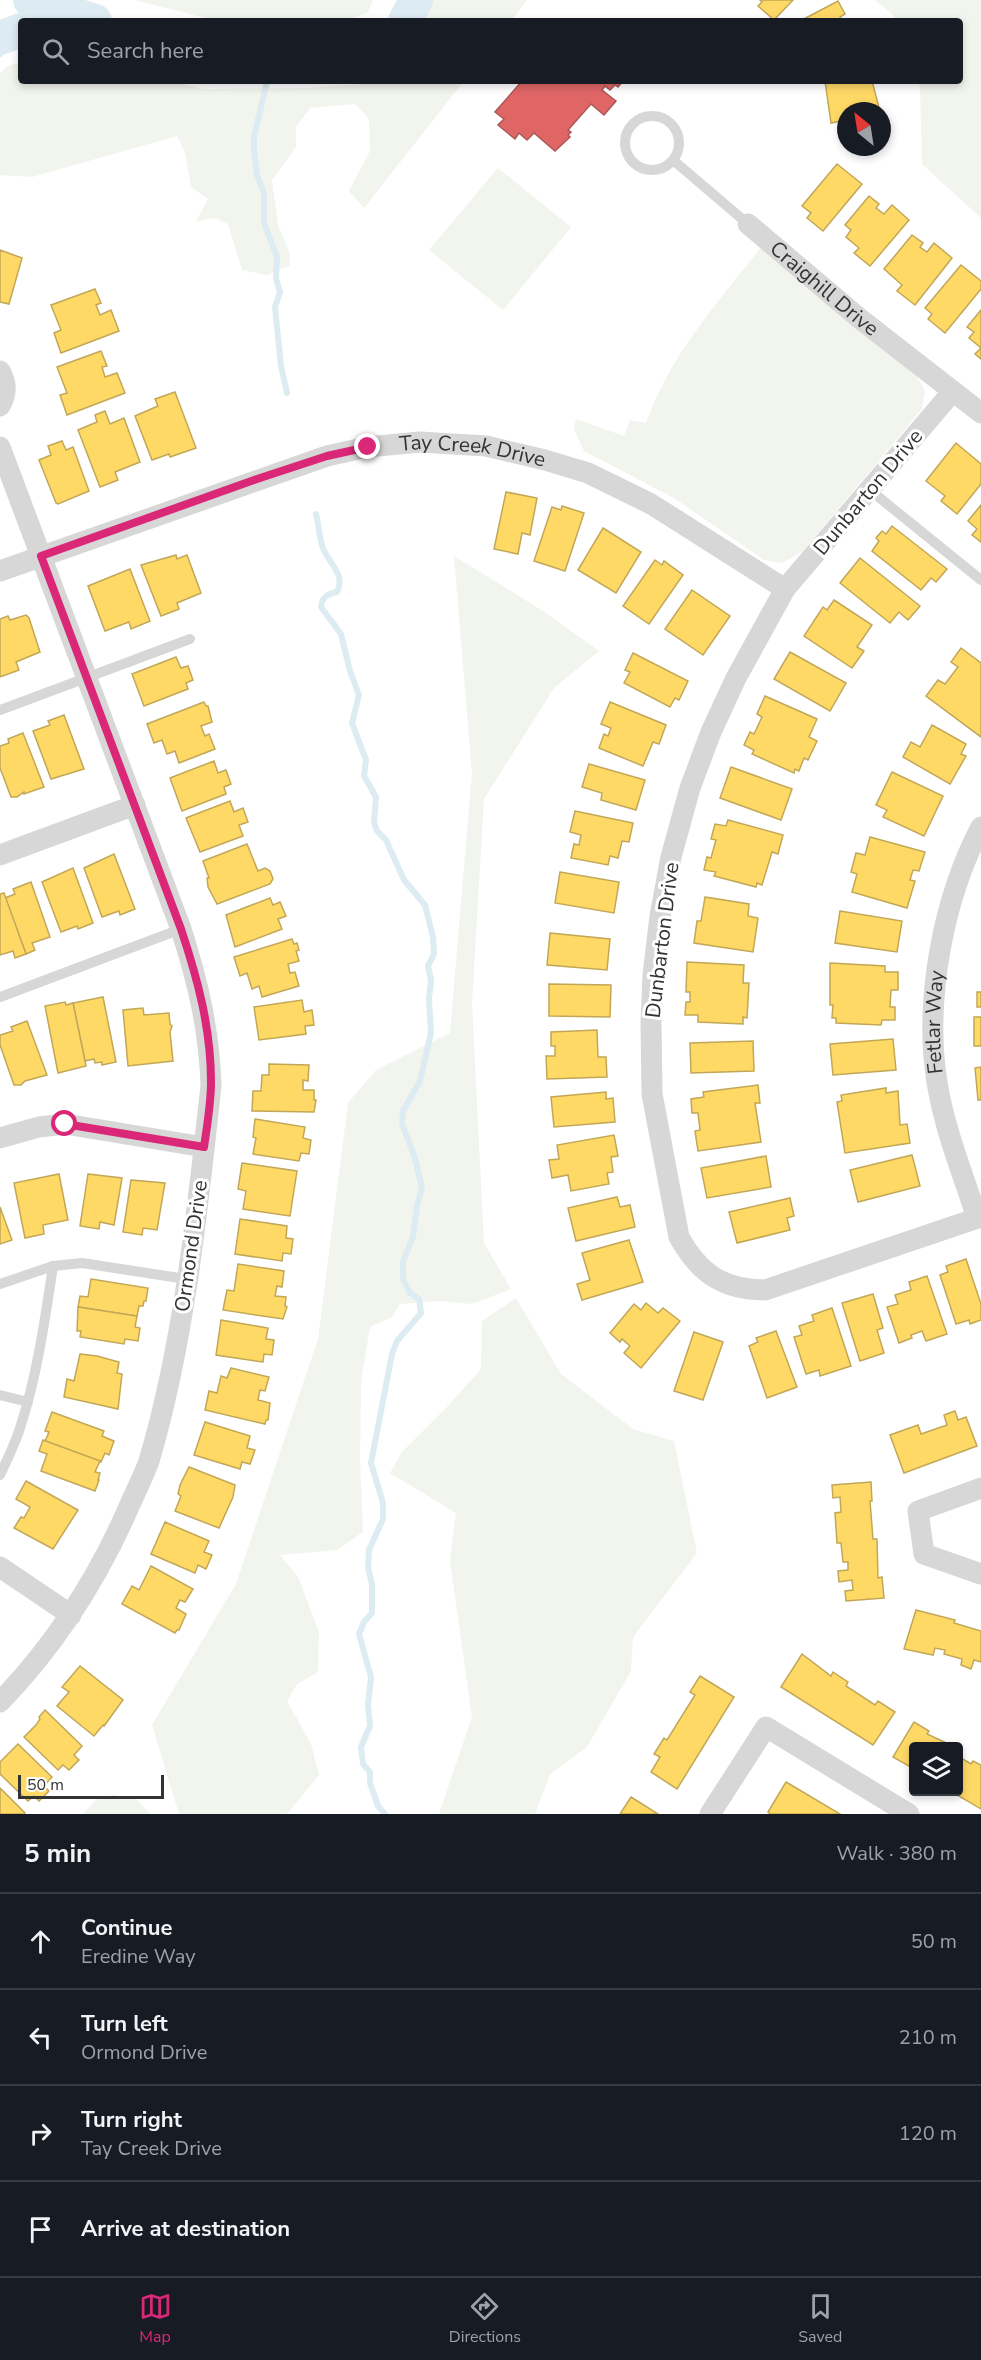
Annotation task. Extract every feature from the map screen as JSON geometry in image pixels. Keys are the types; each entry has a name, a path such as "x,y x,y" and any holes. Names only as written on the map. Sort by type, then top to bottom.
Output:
{"street":[{"name":"Craighill Drive","path":"748,224 859,318 981,413"},
{"path":"0,371 6,387 0,406"},
{"name":"Dunbarton Drive","path":"953,391 785,589 736,678 711,732 687,800 671,857 660,916 653,975 652,1094 676,1229 688,1254 701,1268 713,1277 739,1287 765,1290 979,1218"},
{"name":"Tay Creek Drive","path":"0,571 327,456 368,447 420,442 486,446 588,473 651,504 785,589"},
{"name":"Ormond Drive","path":"0,447 181,929 198,981 210,1052 211,1085 186,1279 168,1379 148,1462 117,1536 71,1615 46,1650 0,1702"},
{"path":"0,855 135,805"},
{"name":"Fetlar Way","path":"979,1218 943,1112 933,1041 933,1009 947,923 960,877 981,827"},
{"path":"0,1138 39,1127 65,1124 204,1147"},
{"path":"981,1488 918,1511 924,1554 981,1574"},
{"path":"0,1567 71,1615"},
{"path":"710,1814 766,1727 909,1814"}],"lane":[{"path":"646,116 659,116 668,120 678,133 680,144 673,160 659,170 641,168 633,162 626,152 625,141 631,125 646,116"},
{"name":"Craighill Drive","path":"673,160 748,224"},
{"path":"870,490 981,580"},
{"path":"0,710 190,639"},
{"path":"0,997 181,929"},
{"path":"0,1284 53,1266 82,1263 186,1279"},
{"path":"0,1475 19,1430 27,1402 53,1266"},
{"path":"0,1395 27,1402"}],"shaded area":[{"path":"135,0 373,0 368,12 353,18 206,18"},
{"path":"431,0 527,0 513,18 422,18"},
{"path":"875,0 981,0 981,218 922,164 919,84 963,84 963,18 894,18"},
{"path":"18,63 18,84 182,84 204,89 308,88 363,84 462,84 364,208 349,191 370,151 369,119 355,104 310,108 296,127 296,147 272,180 278,225 289,251 290,265 267,275 242,270 228,224 215,218 196,221 208,199 191,187 185,152 177,136 32,177 0,175 0,73 8,66"},
{"path":"498,168 571,227 503,310 429,250"},
{"path":"762,246 916,375 925,391 922,409 802,552 782,563 764,560 674,498 584,451 574,429 576,419 624,436 630,420 646,423 682,351"},
{"path":"454,556 543,611 599,651 554,688 484,799 472,1003 484,1243 511,1289 472,1304 440,1301 400,1304 392,1317 370,1327 361,1381 360,1462 363,1532 337,1550 280,1555 298,1577 319,1632 318,1672 297,1684 287,1701 311,1744 319,1775 287,1814 179,1814 152,1725 236,1584 318,1339 348,1103 376,1070 450,1033 472,773"},
{"path":"516,1298 561,1374 633,1429 674,1441 697,1553 633,1637 631,1671 587,1747 550,1774 535,1814 439,1814 472,1717 450,1561 456,1513 390,1473 402,1452 481,1369 482,1321"},
{"path":"112,1795 136,1799 150,1814 83,1814 97,1799"}],"building: Homes":[{"path":"760,0 793,0 776,18 772,18 758,6 762,2"},
{"path":"838,1 845,14 841,18 806,18"},
{"path":"825,84 873,84 878,102 837,102 837,122 831,123"},
{"path":"837,164 862,184 823,231 807,218 811,213 802,206"},
{"path":"869,196 879,204 876,208 884,214 892,205 909,220 870,266 854,253 859,248 846,237 851,230 845,225"},
{"path":"912,235 923,243 920,247 927,252 934,243 952,258 915,305 897,291 902,285 884,269"},
{"path":"0,250 22,258 9,304 0,302"},
{"path":"961,265 981,281 981,289 945,333 928,319 932,314 925,308"},
{"path":"95,289 101,303 96,305 100,315 111,310 119,331 61,353 54,333 61,330 51,305"},
{"path":"981,310 981,348 969,338 974,332 967,327"},
{"path":"981,348 981,359 975,354"},
{"path":"101,351 107,366 102,367 105,377 117,373 125,393 67,415 60,395 67,393 57,367"},
{"path":"175,392 196,448 170,457 169,454 152,460 135,416 158,406 155,399"},
{"path":"105,411 110,424 124,418 140,462 115,472 118,480 100,487 78,430 97,422 95,415"},
{"path":"62,441 66,450 73,447 89,491 58,504 39,460 51,455 48,446"},
{"path":"956,443 981,464 981,484 957,514 941,501 945,496 926,481"},
{"path":"506,492 537,498 530,535 522,533 518,554 494,549"},
{"path":"981,505 981,542 972,535 977,529 968,521"},
{"path":"562,506 584,513 565,571 534,561 552,507 561,510"},
{"path":"892,526 947,569 936,582 931,578 921,590 872,551 879,541 876,538 882,531 886,534"},
{"path":"603,528 641,552 616,593 578,570"},
{"path":"176,555 177,559 187,555 201,593 177,603 179,609 161,616 141,565"},
{"path":"860,558 920,606 908,620 899,612 890,623 840,583"},
{"path":"655,560 662,565 664,561 683,575 649,624 623,606"},
{"path":"130,569 150,621 131,629 129,622 105,631 88,586"},
{"path":"692,590 730,616 703,655 665,629"},
{"path":"834,600 872,625 857,647 864,651 852,668 804,636 823,607 827,610"},
{"path":"26,615 40,652 16,662 19,670 0,677 0,619 8,616 10,620"},
{"path":"961,648 981,663 981,737 926,696 938,680 945,684 958,667 951,662"},
{"path":"790,652 846,683 830,711 774,679"},
{"path":"633,653 688,681 679,700 675,698 670,707 624,683 630,672 625,670"},
{"path":"176,657 181,668 188,666 193,680 186,683 188,689 144,706 132,674"},
{"path":"765,696 817,719 809,737 817,741 808,760 804,758 799,771 795,769 794,773 752,754 754,750 744,745 750,732 754,734 762,717 757,714"},
{"path":"204,702 208,706 212,722 201,726 205,736 209,734 215,749 179,763 175,751 167,754 162,740 154,743 147,724"},
{"path":"610,702 666,725 659,744 653,742 643,766 599,748 604,734 608,736 611,728 601,724"},
{"path":"64,715 84,769 51,779 33,731 50,725 48,721"},
{"path":"932,725 966,744 961,754 966,756 950,784 903,757 911,742 920,747"},
{"path":"23,733 44,787 11,797 0,768 0,746 9,743 8,739"},
{"path":"214,761 218,773 226,770 231,784 224,787 226,794 182,811 170,778"},
{"path":"589,764 645,780 636,810 601,800 602,793 582,787"},
{"path":"731,767 792,789 781,820 720,798"},
{"path":"892,772 943,796 924,836 883,817 887,810 876,805"},
{"path":"230,801 234,812 243,808 248,822 239,825 243,836 200,852 186,818"},
{"path":"575,811 633,823 629,842 622,841 618,858 610,856 608,865 571,858 574,844 579,845 581,835 570,832"},
{"path":"728,820 783,835 778,854 772,852 762,885 757,883 756,887 714,876 716,872 704,870 707,857 711,858 716,840 711,839 715,824 726,826"},
{"path":"870,837 925,852 919,871 913,870 910,880 915,881 907,908 852,892 857,874 851,872 856,853 865,855"},
{"path":"247,844 258,871 265,868 270,871 273,879 270,884 217,904 208,887 207,878 209,878 203,861"},
{"path":"114,854 135,909 120,915 119,911 102,917 84,868"},
{"path":"73,868 93,923 61,932 42,882"},
{"path":"560,872 619,882 614,913 555,903"},
{"path":"31,882 50,937 32,943 35,950 26,954 5,898 15,894 13,889"},
{"path":"4,893 26,954 15,958 13,951 0,955 0,894"},
{"path":"705,897 749,904 748,916 758,918 753,952 694,943 697,921 701,921"},
{"path":"270,898 273,905 280,902 286,916 278,919 282,929 235,947 226,915"},
{"path":"840,911 902,921 897,952 835,943"},
{"path":"550,933 610,939 607,970 547,965"},
{"path":"292,939 294,944 297,943 299,950 296,951 299,961 288,964 290,973 295,972 299,986 262,997 259,986 252,989 247,973 240,976 234,957"},
{"path":"687,962 744,965 743,983 749,983 747,1018 743,1017 743,1024 698,1022 698,1015 685,1015 686,1002 690,1002 690,992 686,992"},
{"path":"830,963 885,966 885,972 898,972 898,990 891,990 890,1007 895,1007 895,1020 882,1020 881,1025 836,1023 836,1018 832,1018 833,1005 830,1005"},
{"path":"549,984 611,985 610,1017 549,1016"},
{"path":"977,992 981,992 981,1007 977,1007"},
{"path":"103,997 116,1062 102,1065 102,1062 95,1063 94,1059 85,1061 73,1003"},
{"path":"302,1000 304,1012 312,1010 314,1025 305,1026 306,1034 259,1040 254,1007"},
{"path":"65,1002 66,1005 73,1003 86,1066 58,1073 45,1006"},
{"path":"143,1008 144,1015 169,1013 172,1026 170,1032 173,1061 128,1066 123,1010"},
{"path":"974,1017 981,1017 981,1046 974,1046"},
{"path":"27,1021 47,1075 25,1081 21,1085 14,1085 0,1045 0,1035 13,1031 11,1027"},
{"path":"597,1030 598,1057 606,1057 607,1077 547,1079 546,1056 555,1056 555,1046 551,1046 551,1032"},
{"path":"893,1039 896,1070 833,1075 830,1044"},
{"path":"753,1041 754,1071 691,1073 690,1043"},
{"path":"269,1064 309,1065 308,1081 303,1080 303,1090 314,1090 314,1100 316,1100 314,1112 252,1111 253,1091 261,1091 262,1075 269,1075"},
{"path":"981,1067 981,1100 978,1100 975,1068"},
{"path":"758,1085 760,1103 755,1103 761,1142 698,1151 695,1131 700,1130 698,1113 692,1113 691,1099 704,1097 703,1092"},
{"path":"886,1088 886,1093 898,1091 900,1125 907,1124 910,1143 845,1153 837,1102 842,1101 841,1095"},
{"path":"606,1092 606,1099 613,1098 615,1122 554,1127 551,1097"},
{"path":"255,1119 305,1127 303,1138 311,1140 309,1154 301,1153 299,1161 253,1154 256,1138 253,1137"},
{"path":"614,1135 618,1156 611,1157 613,1172 607,1173 609,1184 571,1191 568,1175 552,1178 549,1160 559,1159 557,1145"},
{"path":"912,1155 920,1186 858,1202 850,1170"},
{"path":"766,1156 771,1187 707,1198 701,1168"},
{"path":"242,1163 297,1171 290,1216 243,1209 246,1191 238,1189"},
{"path":"59,1174 68,1220 43,1225 44,1234 25,1238 14,1183"},
{"path":"88,1174 122,1178 114,1225 100,1222 99,1229 80,1226"},
{"path":"131,1180 165,1183 157,1230 143,1228 142,1235 123,1232"},
{"path":"617,1197 620,1207 630,1205 635,1227 576,1241 568,1208"},
{"path":"790,1198 794,1216 787,1218 790,1230 737,1243 729,1212"},
{"path":"0,1207 12,1240 0,1244"},
{"path":"240,1219 287,1226 286,1238 293,1239 291,1254 283,1253 282,1261 235,1254"},
{"path":"629,1240 643,1282 582,1300 577,1284 590,1280 582,1253"},
{"path":"966,1259 981,1304 981,1320 970,1324 969,1320 956,1324 940,1275 948,1272 946,1266"},
{"path":"238,1264 284,1271 282,1287 277,1286 275,1296 286,1297 285,1306 287,1307 283,1319 223,1310 227,1290 234,1291"},
{"path":"927,1276 947,1334 926,1341 922,1331 899,1343 887,1307 898,1304 895,1295 911,1290 909,1282"},
{"path":"91,1279 148,1288 146,1301 143,1306 139,1306 137,1316 78,1307 80,1296 88,1297"},
{"path":"873,1294 883,1328 877,1330 884,1353 860,1361 842,1303"},
{"path":"646,1303 658,1313 663,1308 680,1321 641,1368 624,1353 630,1346 622,1339 620,1342 610,1333 634,1304 641,1310"},
{"path":"78,1307 137,1316 135,1327 140,1328 138,1341 125,1339 124,1344 80,1337 81,1331 77,1331"},
{"path":"832,1308 851,1366 820,1376 819,1370 806,1374 794,1337 802,1335 799,1326 814,1321 812,1315"},
{"path":"221,1320 268,1328 266,1339 274,1340 272,1355 264,1354 263,1362 216,1355"},
{"path":"776,1331 797,1387 767,1398 749,1346 758,1342 756,1338"},
{"path":"694,1332 723,1342 703,1400 674,1391"},
{"path":"80,1354 119,1362 117,1373 122,1374 118,1409 64,1397 67,1379 74,1381"},
{"path":"231,1368 269,1377 265,1391 260,1390 258,1400 270,1403 268,1420 265,1424 205,1410 209,1391 217,1393 221,1376 227,1378"},
{"path":"955,1411 958,1420 966,1417 977,1446 904,1473 890,1435 918,1425 921,1434 947,1425 944,1415"},
{"path":"52,1412 104,1431 102,1436 114,1441 109,1455 105,1453 101,1462 45,1441 49,1432 45,1431"},
{"path":"205,1422 250,1436 247,1448 255,1450 250,1464 242,1462 240,1469 194,1455"},
{"path":"43,1440 100,1461 95,1472 100,1473 95,1491 41,1471 47,1454 39,1451"},
{"path":"189,1467 235,1485 233,1497 219,1528 175,1511 181,1496 178,1494 180,1485"},
{"path":"26,1481 78,1510 53,1549 14,1528 21,1517 24,1518 30,1507 16,1499"},
{"path":"871,1482 873,1539 877,1539 878,1578 882,1577 884,1598 846,1601 845,1591 853,1590 852,1580 839,1582 838,1571 848,1570 848,1562 843,1562 841,1543 837,1543 835,1513 841,1512 840,1497 833,1498 832,1485"},
{"path":"165,1522 209,1541 204,1552 212,1555 206,1569 198,1565 195,1573 151,1554"},
{"path":"151,1566 193,1589 185,1602 180,1600 176,1608 186,1614 179,1630 175,1633 122,1604 132,1586 139,1590"},
{"path":"916,1610 955,1620 954,1623 981,1631 981,1662 974,1660 971,1669 961,1665 962,1659 944,1654 945,1650 935,1648 933,1655 904,1649"},
{"path":"802,1654 831,1676 833,1672 848,1682 846,1686 875,1705 878,1701 895,1712 873,1745 781,1687"},
{"path":"80,1666 123,1700 94,1736 57,1706 69,1692 62,1687"},
{"path":"700,1676 734,1697 677,1789 651,1772 660,1757 654,1754 664,1738 667,1740 695,1695 690,1692"},
{"path":"45,1710 82,1746 74,1755 79,1760 69,1770 63,1765 58,1770 24,1737 36,1725"},
{"path":"914,1722 929,1731 927,1734 944,1742 909,1742 909,1766 893,1757"},
{"path":"18,1744 52,1777 44,1786 49,1791 39,1801 34,1796 28,1801 0,1774 0,1762"},
{"path":"963,1759 971,1764 973,1761 981,1765 981,1809 959,1796 963,1796"},
{"path":"786,1782 840,1814 770,1814 768,1812"},
{"path":"0,1788 25,1813 24,1814 0,1814"},
{"path":"631,1797 658,1814 620,1814"}],"building: Shops":[{"path":"519,84 620,84 618,87 615,85 610,90 605,86 602,90 616,101 604,115 591,104 568,130 571,132 568,135 570,137 555,151 534,133 527,140 519,133 515,139 498,125 504,119 495,112"}],"waterway":[{"path":"30,0 86,18"},
{"path":"407,18 416,0"},
{"path":"0,38 18,31"},
{"path":"0,54 18,33"},
{"path":"266,84 254,137 254,150 257,175 264,193 264,223 277,257 276,278 280,292 275,307 281,366 287,393"},
{"path":"316,514 323,548 336,569 339,580 337,592 326,596 321,607 341,634 350,671 359,695 352,723 366,760 364,776 376,797 374,822 377,831 386,840 404,880 425,905 433,937 434,954 428,966 431,980 429,999 431,1033 420,1081 403,1111 402,1124 414,1155 422,1187 413,1237 403,1261 403,1279 410,1293 419,1299 421,1313 397,1341 392,1354 371,1463 383,1503 383,1519 369,1550 368,1568 372,1584 372,1613 364,1622 359,1634 371,1677 368,1705 370,1726 361,1747 363,1764 370,1772 370,1783 378,1806 385,1814"}],"route":[{"path":"65,1124 204,1147 211,1085 210,1052 198,981 181,929 41,556 257,479 327,456 368,447"}]}
